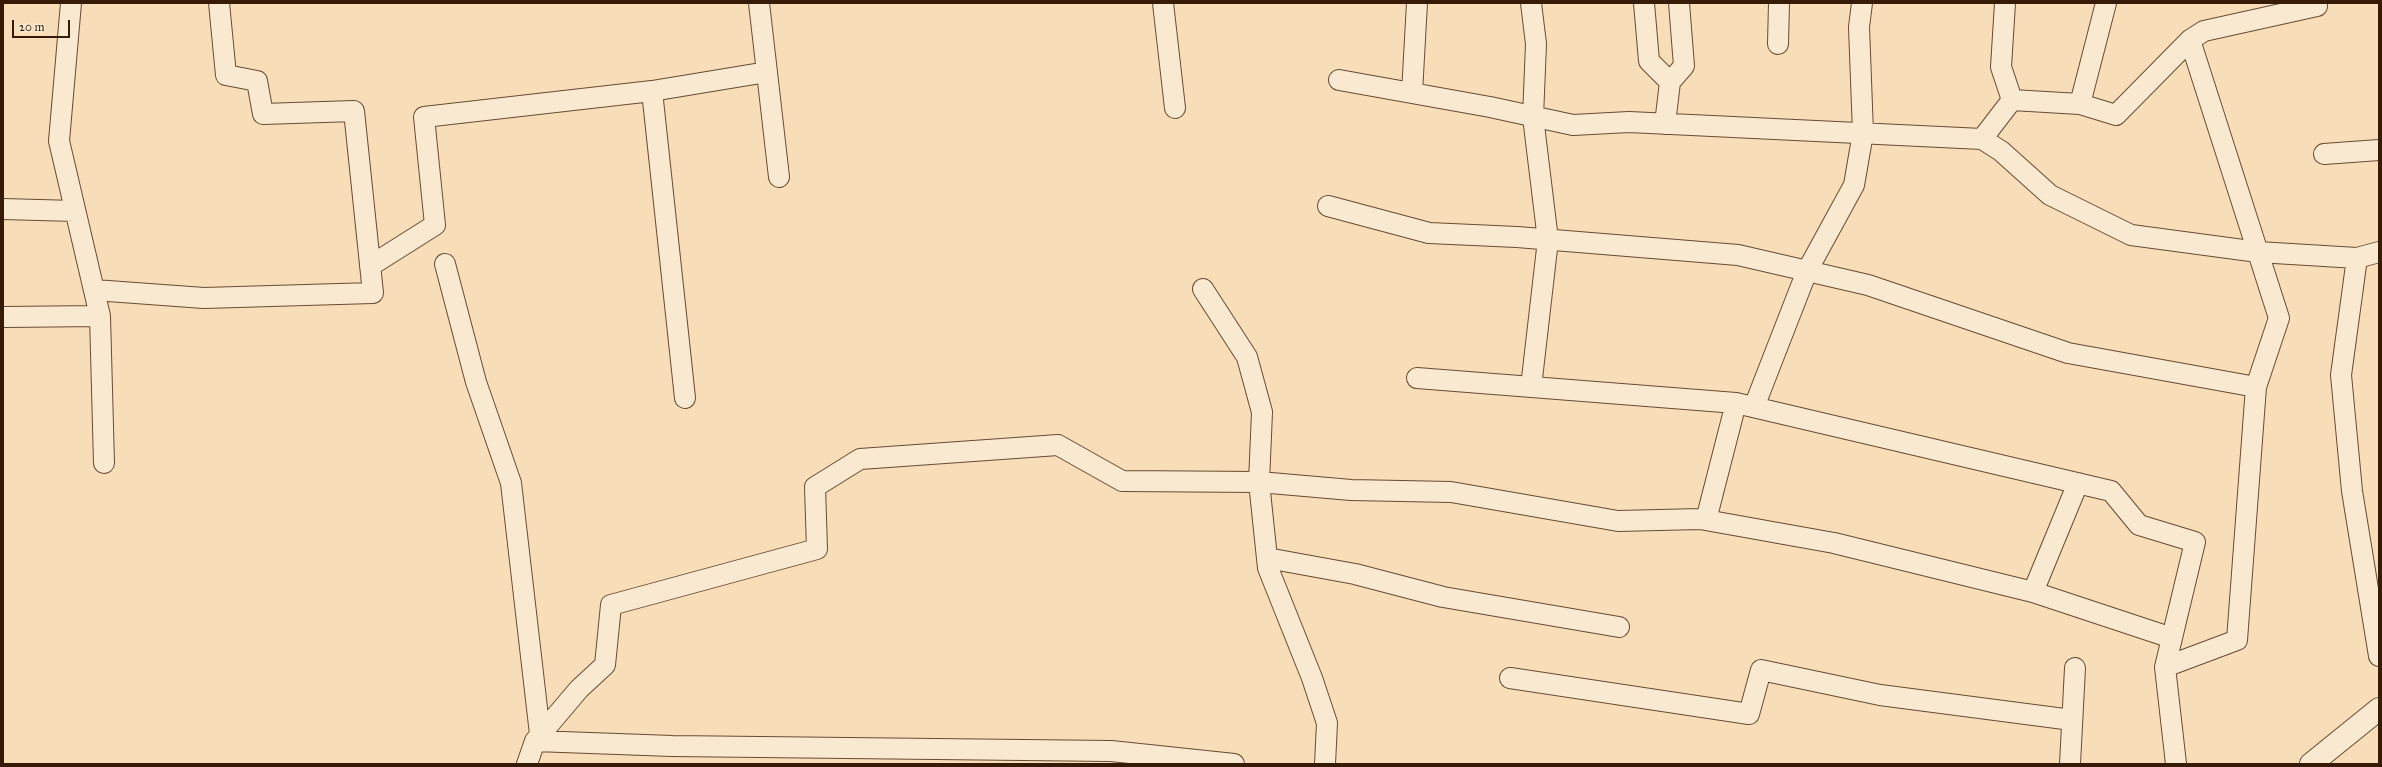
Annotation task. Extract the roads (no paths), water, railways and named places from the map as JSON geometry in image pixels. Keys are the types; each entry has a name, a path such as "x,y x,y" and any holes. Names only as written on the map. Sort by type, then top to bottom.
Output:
{"street":[{"path":"71,3 59,141 100,316 104,463"},
{"path":"94,290 204,298 372,292 354,111 263,114 256,81 226,75 219,3"},
{"path":"759,3 779,177"},
{"path":"1163,3 1175,108"},
{"path":"1412,93 1417,3"},
{"path":"1531,3 1536,44 1533,117 1548,240 1531,387"},
{"path":"1644,3 1649,61 1670,82"},
{"path":"1665,124 1670,82 1684,66 1679,3"},
{"path":"1778,44 1779,3"},
{"path":"1706,520 1745,405 1807,271 1854,185 1863,133 1859,27 1862,3"},
{"path":"2005,3 2001,67 2012,100"},
{"path":"2080,104 2106,3"},
{"path":"2012,100 2080,104 2116,115 2190,40 2204,31 2253,11 2317,6"},
{"path":"2165,668 2237,640 2256,387 2279,318 2190,40"},
{"path":"370,266 435,225 424,117 652,91 767,72"},
{"path":"1339,80 1573,125 1629,122 1982,139 2001,151 2050,195 2131,236 2258,252 2357,258 2379,252"},
{"path":"652,91 685,398"},
{"path":"1982,139 2012,100"},
{"path":"2324,154 2379,150"},
{"path":"1328,206 1429,233 1548,240 1738,255 1868,285 2068,353 2256,387"},
{"path":"3,210 76,212"},
{"path":"2357,258 2341,375 2352,491 2379,656"},
{"path":"445,264 476,382 511,482 537,737"},
{"path":"1203,289 1247,357 1262,412 1259,482 1268,568 1312,678 1327,723 1325,764"},
{"path":"3,317 100,316"},
{"path":"1418,378 1745,405 2111,490 2140,525 2195,542 2165,668 2176,764"},
{"path":"527,764 537,737 579,689 605,665 611,605 816,549 815,488 860,459 1058,445 1122,481 1259,482 1351,490 1451,492 1618,521 1706,520 1834,543 2033,592 2172,638"},
{"path":"2033,592 2078,483"},
{"path":"1267,558 1355,574 1443,597 1619,627"},
{"path":"2070,764 2075,668"},
{"path":"1510,678 1749,714 1761,670 1880,695 2072,720"},
{"path":"2311,764 2379,709"},
{"path":"537,737 672,746 1110,751 1234,764"}]}
